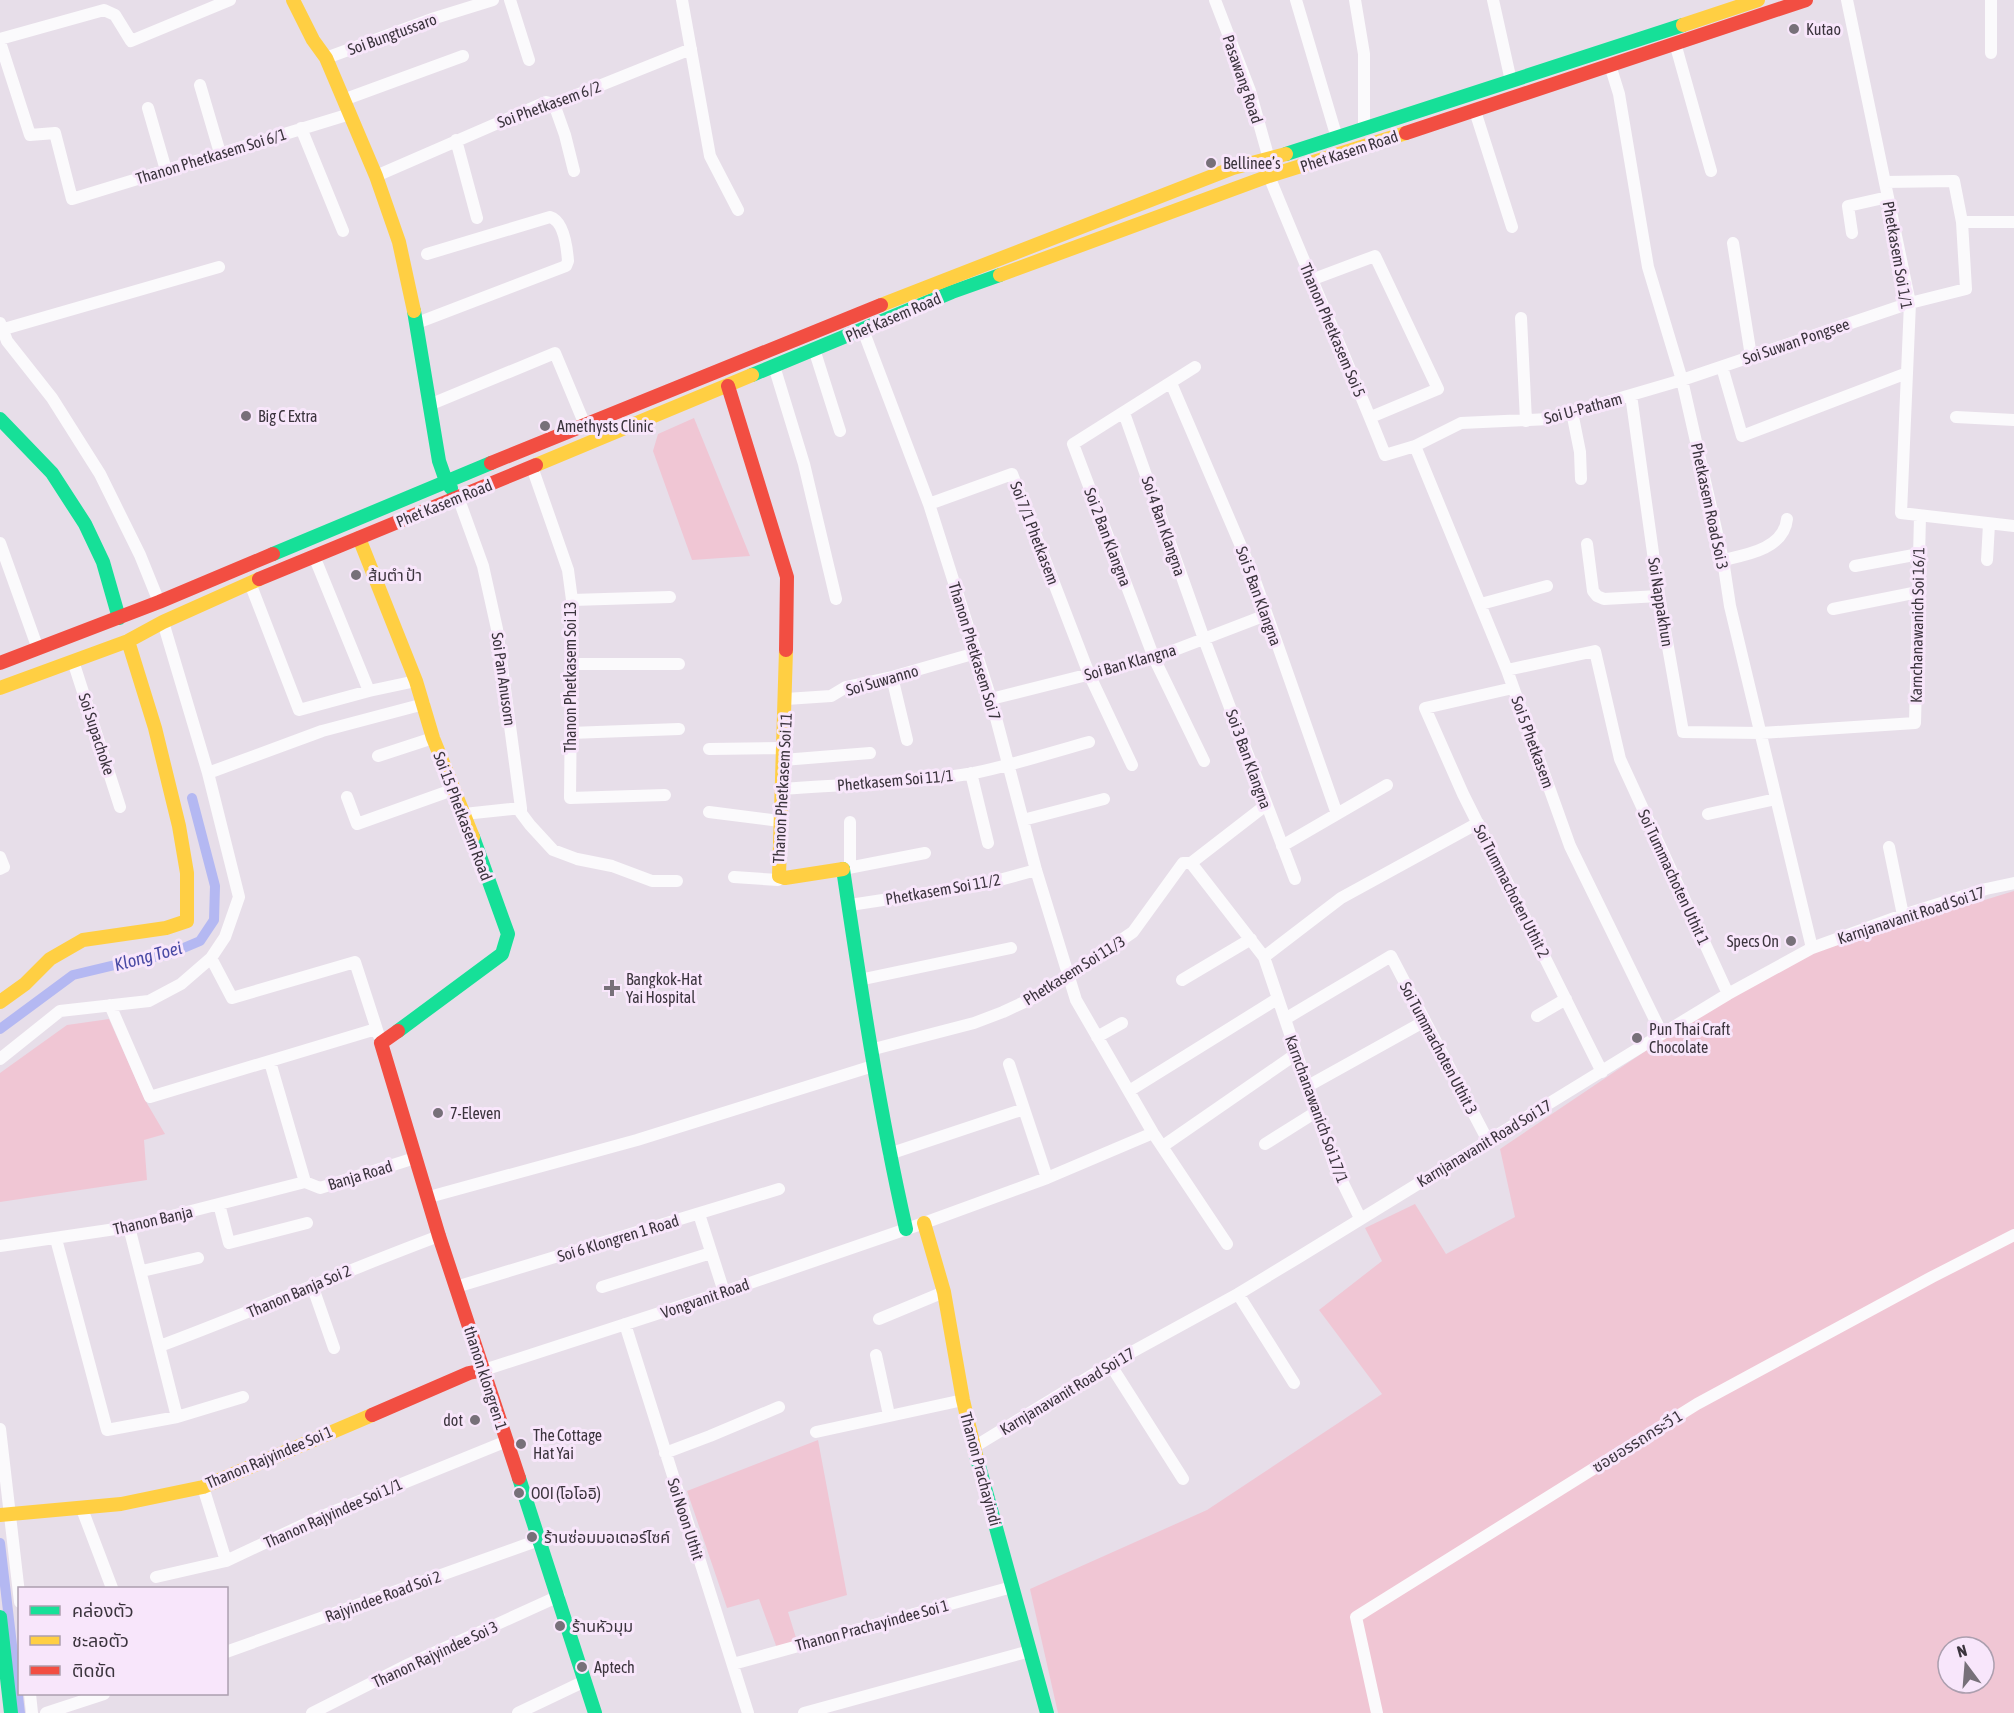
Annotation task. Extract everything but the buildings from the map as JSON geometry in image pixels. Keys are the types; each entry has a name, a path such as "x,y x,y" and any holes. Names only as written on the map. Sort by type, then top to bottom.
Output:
{"street":[{"path":"0,41 104,10 115,15 131,41 230,0"},
{"path":"293,0 313,40 326,58 376,176 399,242 417,323 439,461 446,481 458,497"},
{"name":"Soi Bungtussaro","path":"326,58 435,18 493,0"},
{"path":"510,0 529,60"},
{"path":"681,0 710,156 738,210"},
{"name":"Pasawang Road","path":"1215,0 1250,91 1269,159"},
{"path":"1296,0 1337,138"},
{"path":"1355,0 1364,54 1364,130"},
{"path":"1493,0 1511,81"},
{"name":"Phet Kasem Road","path":"0,663 159,602 446,481 947,278 1233,168 1364,130 1511,81 1640,46 1758,0"},
{"name":"Phet Kasem Road","path":"0,688 128,641 163,622 250,583 952,292 1269,176 1475,111 1610,65 1640,46 1675,43 1806,0"},
{"name":"Phetkasem Soi 1/1","path":"1847,0 1910,303 1901,513 1920,516"},
{"path":"1990,53 1991,0"},
{"name":"Thanon Phetkasem Soi 6/1","path":"0,41 30,135 55,133 72,199 350,114"},
{"path":"1675,43 1711,171"},
{"name":"Soi Phetkasem 6/2","path":"376,176 546,102 554,104 691,49"},
{"path":"343,100 463,56"},
{"name":"Phetkasem Road Soi 3","path":"1610,65 1619,94 1648,267 1682,380 1723,560 1730,606 1812,948"},
{"path":"200,86 220,153"},
{"path":"554,104 574,171"},
{"path":"148,108 166,170"},
{"path":"1475,111 1512,227"},
{"path":"301,128 343,231"},
{"path":"456,140 477,218"},
{"name":"Thanon Phetkasem Soi 5","path":"1269,176 1385,455 1415,446"},
{"path":"1886,182 1954,181 1962,222 2014,222"},
{"path":"1852,233 1848,207 1888,197"},
{"path":"417,323 566,266 568,261 560,224 550,217 427,254"},
{"name":"Soi Suwan Pongsee","path":"1682,380 1910,303 1966,289 1962,222"},
{"path":"1732,243 1751,356"},
{"path":"1311,280 1375,256 1438,389 1371,417"},
{"path":"159,602 140,555 100,474 52,398 7,341 2,326 219,267"},
{"path":"947,278 952,292"},
{"path":"1521,318 1526,421"},
{"name":"Thanon Phetkasem Soi 7","path":"863,330 929,504 992,699 1036,870 1076,1000 1154,1133 1227,1244"},
{"path":"814,349 840,431"},
{"path":"429,405 555,353 585,425"},
{"path":"774,366 804,464 836,598"},
{"path":"1722,366 1742,436 1907,373"},
{"name":"Soi 2 Ban Klangna","path":"1196,367 1073,444 1154,658 1204,761"},
{"name":"Soi U-Patham","path":"1415,446 1461,423 1549,419 1682,380"},
{"name":"Soi 5 Ban Klangna","path":"1171,383 1251,572 1337,814"},
{"name":"Thanon Phetkasem Soi 11","path":"728,386 787,577 786,699 778,879"},
{"name":"Soi Nappakhun","path":"1631,395 1659,596 1683,732 1761,733"},
{"name":"Soi 4 Ban Klangna","path":"1124,412 1204,639"},
{"path":"1572,412 1581,452 1581,479"},
{"path":"1956,417 2014,420"},
{"path":"0,419 52,473 86,524 103,562 119,618"},
{"name":"Soi 5 Phetkasem","path":"1415,446 1507,670 1570,846 1662,1034"},
{"name":"Thanon Phetkasem Soi 13","path":"532,467 568,570 572,600 570,798 664,795"},
{"name":"Soi 7/1 Phetkasem","path":"929,504 1012,474 1089,674"},
{"name":"Soi Pan Anusorn","path":"458,497 483,566 497,628 521,808"},
{"path":"1920,516 2014,526"},
{"name":"Karnchanawanich Soi 16/1","path":"1761,733 1915,723 1920,516"},
{"path":"1723,560 1767,548 1780,535 1787,519"},
{"path":"1988,560 1989,524"},
{"name":"Soi 15 Phetkasem Road","path":"359,538 416,681 433,738 455,789 508,934 502,954 379,1036"},
{"path":"0,543 38,649"},
{"path":"1587,544 1593,591 1597,596 1604,599 1659,596"},
{"path":"1855,566 1919,554"},
{"path":"314,556 369,691"},
{"path":"250,583 299,710 416,681"},
{"path":"1481,604 1547,586"},
{"path":"1833,609 1918,592"},
{"path":"572,600 670,597"},
{"name":"Soi Ban Klangna","path":"992,699 1154,658 1266,615"},
{"path":"0,1059 60,1011 149,1001 181,984 211,958 225,936 239,897 208,773 163,622"},
{"name":"Soi 3 Ban Klangna","path":"1204,639 1295,879"},
{"path":"0,1002 26,984 50,959 83,940 166,928 187,921 186,873 179,826 155,728 128,641"},
{"name":"Soi Tummachoten Uthit 1","path":"1507,670 1595,651 1620,759 1728,994"},
{"name":"Soi Suwanno","path":"786,699 831,696 846,687 892,677 976,653"},
{"name":"Soi Supachoke","path":"73,661 120,807"},
{"path":"571,664 679,664"},
{"path":"1089,674 1132,765"},
{"path":"892,677 908,740"},
{"name":"Soi Tummachoten Uthit 2","path":"1513,688 1425,708 1478,823 1602,1072"},
{"path":"208,773 322,731 424,705"},
{"path":"570,733 679,729"},
{"path":"378,756 433,738"},
{"name":"Phetkasem Soi 11/1","path":"782,789 895,782 971,773 1089,742"},
{"path":"709,749 783,754 870,753"},
{"path":"971,773 988,843"},
{"path":"1282,846 1387,785"},
{"path":"347,797 357,824 455,789"},
{"path":"1708,814 1776,799"},
{"path":"1023,820 1104,800"},
{"name":"Phetkasem Soi 11/3","path":"870,1050 974,1023 1033,998 1068,977 1133,932 1183,863 1191,863 1266,806"},
{"path":"464,814 521,808 521,813 530,825 553,850 577,859 612,866 652,881 677,881"},
{"path":"710,812 780,821"},
{"path":"850,822 847,868 859,980 889,1154 906,1229"},
{"path":"1264,957 1341,898 1478,823"},
{"path":"1889,847 1903,915"},
{"path":"847,868 925,853"},
{"path":"0,857 4,867 0,868"},
{"name":"Karnchanawanich Soi 17/1","path":"1191,863 1264,957 1335,1167 1360,1218"},
{"name":"Thanon Phetkasem Soi 11","path":"778,879 779,876 785,878 847,868"},
{"name":"Phetkasem Soi 11/2","path":"850,905 981,885 1036,870"},
{"path":"734,877 778,879"},
{"name":"Karnjanavanit Road Soi 17","path":"974,1447 1110,1364 1238,1294 1728,994 1812,948 1903,915 1986,889 2014,883"},
{"path":"1182,980 1251,939"},
{"path":"859,980 1011,948"},
{"name":"Soi Tummachoten Uthit 3","path":"1285,1019 1390,956 1488,1141"},
{"path":"110,1005 150,1097 270,1062 379,1036 355,962 232,998 211,958"},
{"path":"1129,1091 1278,999"},
{"path":"1537,1016 1566,999"},
{"path":"1308,1086 1425,1021"},
{"path":"1097,1037 1122,1023"},
{"name":"thanon klongren 1","path":"379,1036 439,1236 559,1596 595,1713"},
{"path":"1163,1146 1296,1054"},
{"path":"270,1062 305,1182"},
{"path":"1009,1064 1047,1178"},
{"path":"429,1197 637,1140 873,1066"},
{"path":"889,1154 1024,1109"},
{"path":"1265,1144 1316,1112"},
{"name":"Vongvanit Road","path":"484,1370 724,1292 924,1223 1047,1178 1154,1133"},
{"name":"Banja Road","path":"305,1182 320,1188 415,1158"},
{"name":"Thanon Banja","path":"0,1246 129,1227 305,1182"},
{"name":"Soi 6 Klongren 1 Road","path":"456,1287 779,1189"},
{"path":"219,1204 229,1243 307,1222"},
{"path":"699,1214 724,1292"},
{"name":"Thanon Prachayindi","path":"924,1223 944,1292 963,1400 974,1447 1047,1713"},
{"path":"129,1227 142,1271 177,1417"},
{"name":"ซอยอรรถกระวี 1","path":"1377,1713 1356,1617 1697,1404 2014,1235"},
{"name":"Thanon Banja Soi 2","path":"160,1346 439,1236"},
{"path":"56,1239 107,1430 177,1417 243,1397"},
{"path":"602,1287 711,1253"},
{"path":"142,1271 198,1258"},
{"path":"312,1285 334,1348"},
{"path":"879,1319 944,1292"},
{"path":"1238,1294 1294,1383"},
{"name":"Soi Noon Uthit","path":"625,1324 748,1713"},
{"path":"876,1354 890,1415"},
{"path":"1110,1364 1183,1479"},
{"name":"Thanon Rajyindee Soi 1","path":"5,1515 121,1504 203,1486 469,1372 484,1370"},
{"path":"816,1431 963,1400"},
{"path":"664,1453 779,1407"},
{"path":"0,1429 5,1515 18,1590"},
{"name":"Thanon Rajyindee Soi 1/1","path":"156,1577 226,1561 320,1517 507,1441"},
{"path":"203,1486 226,1561"},
{"path":"82,1509 112,1587"},
{"name":"Rajyindee Road Soi 2","path":"228,1651 539,1540"},
{"name":"Thanon Prachayindee Soi 1","path":"733,1664 1012,1587"},
{"name":"Thanon Rajyindee Soi 3","path":"312,1713 405,1666 559,1596"},
{"path":"0,1617 11,1713"},
{"path":"804,1713 1030,1651"},
{"path":"518,1713 585,1681"},
{"path":"30,1695 32,1713"},
{"path":"46,1713 101,1695"}],"shaded area":[{"path":"694,418 750,556 692,560 653,451 658,434"},
{"path":"2014,891 2014,1713 1058,1713 1030,1589 1207,1510 1382,1394 1319,1310 1382,1261 1365,1228 1415,1204 1446,1254 1515,1217 1500,1149 1705,1011 1805,955"},
{"path":"109,1019 145,1100 165,1134 144,1140 147,1180 0,1202 0,1073 67,1025"},
{"path":"818,1440 847,1595 788,1612 797,1641 778,1651 759,1599 727,1608 687,1491"}],"waterway":[{"name":"Klong Toei","path":"0,1029 73,975 167,955 200,941 214,920 215,886 192,798"},
{"path":"0,1543 20,1713"}],"traffic: fast":[{"path":"1286,154 1683,25"},
{"path":"752,375 952,292 1000,275"},
{"path":"414,311 439,461 451,488"},
{"path":"0,419 52,473 85,524 103,562 119,618"},
{"path":"273,554 491,463"},
{"path":"398,1031 502,954 508,934 473,837"},
{"path":"843,869 879,1095 906,1229"},
{"path":"976,1455 1047,1713"},
{"path":"519,1478 595,1713"},
{"path":"0,1617 11,1713"}],"traffic: slow":[{"path":"293,0 313,40 326,58 376,176 399,242 414,311"},
{"path":"1683,25 1758,0"},
{"path":"1000,275 1269,176 1406,133"},
{"path":"881,305 1233,168 1286,154"},
{"path":"536,465 752,375"},
{"path":"359,538 416,681 433,738 473,837"},
{"path":"0,688 128,641 163,622 259,579"},
{"path":"0,1002 25,984 50,959 83,940 166,928 187,921 187,873 179,826 155,728 128,641"},
{"path":"786,650 779,876 785,878 843,869"},
{"path":"924,1223 944,1292 963,1400 976,1455"},
{"path":"0,1515 121,1504 203,1487 372,1415"}],"traffic: jam":[{"path":"1406,133 1806,0"},
{"path":"491,463 881,305"},
{"path":"728,386 787,577 786,650"},
{"path":"259,579 536,465"},
{"path":"0,663 159,602 273,554"},
{"path":"398,1031 381,1043 439,1236 519,1478"},
{"path":"372,1415 469,1373 484,1370"}],"place":[{"name":"Kutao","path":"1794,29"},
{"name":"Bellinee’s","path":"1211,163"},
{"name":"Big C Extra","path":"246,416"},
{"name":"Amethysts Clinic","path":"545,426"},
{"name":"ส้มตำ ป้า","path":"356,575"},
{"name":"Specs On","path":"1791,941"},
{"name":"Bangkok-Hat Yai Hospital","path":"612,988"},
{"name":"Pun Thai Craft Chocolate","path":"1637,1038"},
{"name":"7-Eleven","path":"438,1113"},
{"name":"dot","path":"475,1420"},
{"name":"The Cottage Hat Yai","path":"521,1444"},
{"name":"OOI (โอโออิ)","path":"519,1493"},
{"name":"ร้านซ่อมมอเตอร์ไซค์","path":"532,1537"},
{"name":"ร้านหัวมุม","path":"560,1626"},
{"name":"Aptech","path":"582,1667"}]}
